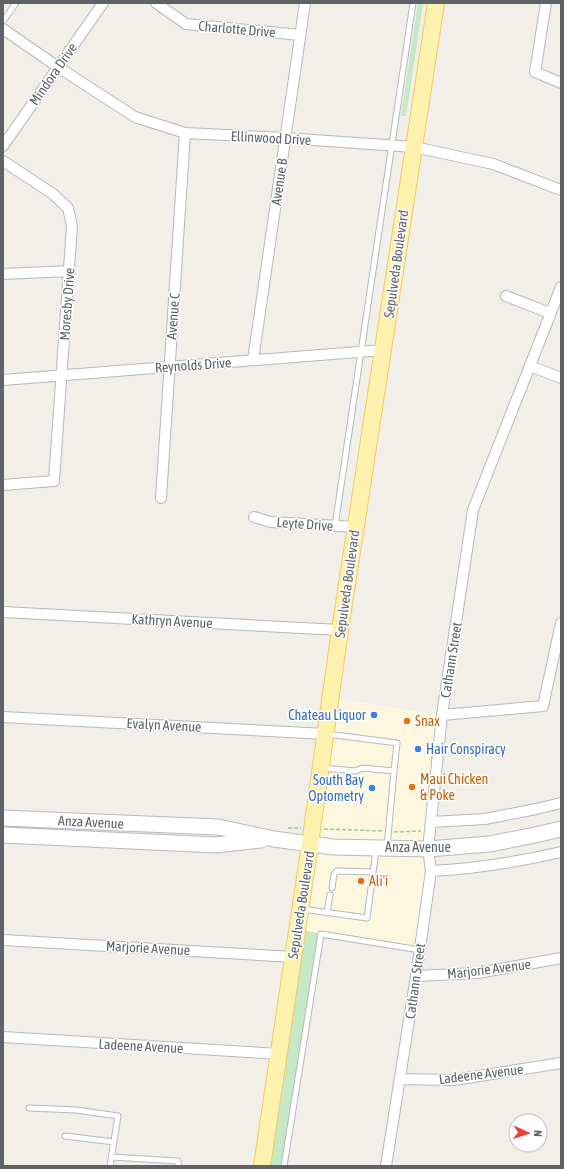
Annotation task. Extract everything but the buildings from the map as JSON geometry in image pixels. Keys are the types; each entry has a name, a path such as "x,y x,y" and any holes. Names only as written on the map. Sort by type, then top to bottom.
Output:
{"main road":[{"name":"Sepulveda Boulevard","path":"262,1166 340,630 436,3"},
{"name":"Anza Avenue","path":"3,818 218,827 274,839 333,847 428,849 490,844 535,836 561,829"},
{"name":"Anza Avenue","path":"3,835 216,845 274,839"}],"street":[{"name":"Mindora Drive","path":"3,146 102,3"},
{"name":"Charlotte Drive","path":"156,3 186,24 300,34"},
{"name":"Avenue B","path":"254,360 304,3"},
{"path":"546,3 535,72 561,83"},
{"name":"Ellinwood Drive","path":"3,29 135,117 185,133 414,147 493,164 561,190"},
{"name":"Avenue C","path":"161,498 185,133"},
{"name":"Moresby Drive","path":"3,161 53,194 68,208 72,226 70,272 54,481 3,485"},
{"path":"3,274 70,272"},
{"name":"Cathann Street","path":"386,1166 431,871 428,849 442,715 473,510 561,286"},
{"path":"506,296 550,313"},
{"name":"Reynolds Drive","path":"3,380 383,350"},
{"path":"530,366 561,378"},
{"name":"Leyte Drive","path":"254,517 271,522 356,527"},
{"name":"Kathryn Avenue","path":"3,612 340,630"},
{"path":"442,715 543,706 561,623"},
{"name":"Evalyn Avenue","path":"3,717 326,734"},
{"name":"Anza Avenue","path":"431,822 485,819 561,803"},
{"name":"Anza Avenue","path":"431,871 459,870 499,865 561,852"},
{"name":"Marjorie Avenue","path":"3,940 293,957"},
{"name":"Marjorie Avenue","path":"416,976 478,973 561,958"},
{"name":"Ladeene Avenue","path":"3,1037 279,1054"},
{"name":"Ladeene Avenue","path":"400,1079 454,1080 561,1063"}],"lane":[{"path":"3,21 16,3"},
{"path":"335,526 413,3"},
{"path":"300,909 367,918 373,872 388,832 397,743 326,734"},
{"path":"321,768 356,771 362,768 394,771"},
{"path":"332,888 334,874 338,871 373,872"},
{"path":"327,913 330,894"},
{"path":"284,1166 321,934 420,950"},
{"path":"29,1108 76,1110 118,1116 110,1166"},
{"path":"65,1136 114,1142"},
{"path":"112,1157 178,1161 179,1166"}],"path":[{"name":"Anza Avenue","path":"336,829 406,832"}],"shaded area":[{"path":"331,698 442,715 431,871 420,950 297,929"}],"green space":[{"path":"418,3 423,3 406,116 401,116"},
{"path":"297,929 321,934 284,1166 262,1166"}],"place":[{"name":"Chateau Liquor","path":"374,715"},
{"name":"Snax","path":"407,721"},
{"name":"Hair Conspiracy","path":"418,749"},
{"name":"Maui Chicken & Poke","path":"412,787"},
{"name":"South Bay Optometry","path":"372,788"},
{"name":"Ali'i","path":"361,881"}]}
